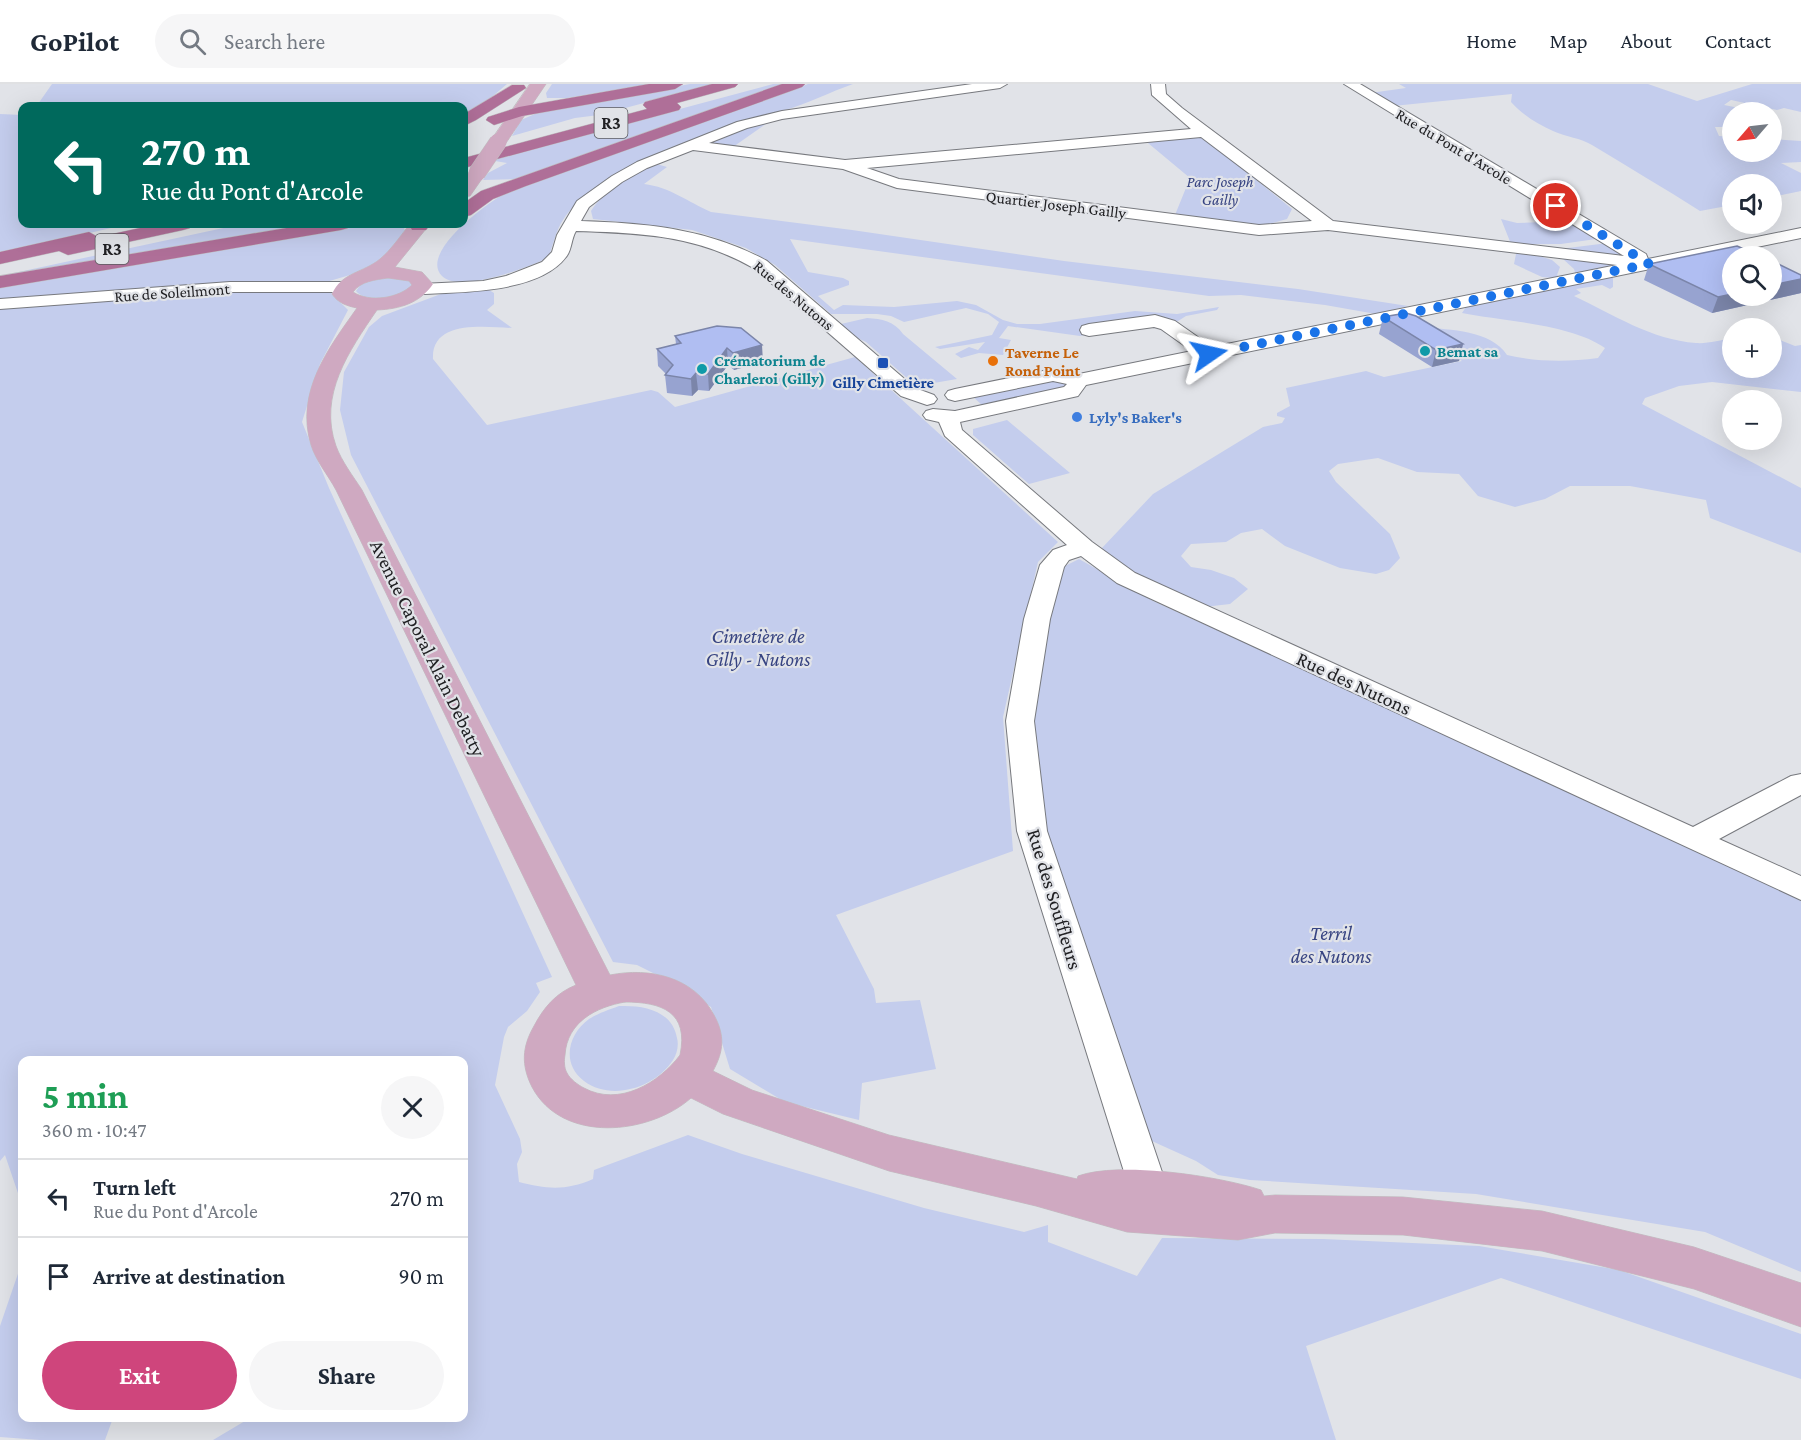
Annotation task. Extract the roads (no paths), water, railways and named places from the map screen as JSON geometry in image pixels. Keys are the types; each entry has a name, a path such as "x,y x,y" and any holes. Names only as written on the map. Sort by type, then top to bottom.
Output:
{"highway":[{"path":"468,119 506,93 557,105 677,84"},
{"name":"R3","path":"468,153 730,84"},
{"name":"R3","path":"468,175 759,84"},
{"path":"468,209 487,195 520,182 797,84"},
{"path":"468,175 498,184 520,182"},
{"path":"0,260 130,228"},
{"name":"R3","path":"0,260 163,228"},
{"name":"R3","path":"0,272 206,228"},
{"path":"0,282 317,228"}],"main road":[{"path":"468,173 487,133 522,95 538,84"},
{"path":"487,133 522,95"},
{"path":"371,274 403,273 422,247"},
{"path":"422,247 407,298 371,304 347,299 342,294 344,287 354,280 371,274 422,247"},
{"name":"Avenue Caporal Alain Debatty","path":"371,304 341,346 321,389 318,412 324,446 355,501 599,992"},
{"path":"625,987 649,987 670,994 687,1005 699,1021 703,1039 700,1059 688,1078 669,1095 643,1107 614,1112 587,1108 564,1098 549,1081 543,1061 545,1039 564,1014 577,1003 599,992 625,987"},
{"path":"688,1078 738,1102 889,1153 1036,1186 1127,1213 1238,1220 1275,1214 1403,1216 1542,1231 1694,1268 1801,1305"},
{"path":"1036,1186 1185,1192 1233,1200 1275,1214"}],"street":[{"path":"422,247 483,286 530,274 548,266 561,254 565,235 583,204 617,179 642,165 742,125 782,115 1000,84"},
{"name":"Quartier Joseph Gailly","path":"1158,84 1159,95 1204,132 1328,225"},
{"name":"Rue du Pont d'Arcole","path":"1351,84 1649,264"},
{"path":"735,151 782,115"},
{"name":"Quartier Joseph Gailly","path":"844,165 1204,132"},
{"name":"Quartier Joseph Gailly","path":"690,146 844,165 897,183 1259,230 1328,225 1649,264"},
{"path":"897,183 888,177 885,170 891,164 904,160"},
{"name":"Quartier Joseph Gailly","path":"1271,229 1287,226 1302,218 1303,213 1299,205"},
{"name":"Rue des Nutons","path":"571,226 674,233 709,240 740,251 761,265 908,392 927,399 922,406 925,411 958,408 952,432 1084,547 1126,578 1801,889"},
{"path":"958,408 1071,392 1079,380 1801,233"},
{"path":"1531,249 1611,241"},
{"path":"1531,249 1555,258 1567,268 1567,274 1563,279 1553,284"},
{"name":"Rue de Soleilmont","path":"0,304 230,287 344,287"},
{"path":"1089,330 1155,321 1168,325 1209,354"},
{"name":"Rue des Souffleurs","path":"1084,547 1061,555 1052,565 1037,619 1020,721 1032,831 1145,1178 1139,1191"},
{"path":"1695,839 1801,783"}],"place":[{"name":"Bemat sa","path":"1425,351"},
{"name":"Taverne Le Rond Point","path":"993,361"},
{"name":"Gilly Cimetière","path":"883,363"},
{"name":"Crématorium de Charleroi (Gilly)","path":"702,369"},
{"name":"Lyly's Baker's","path":"1077,417"}],"park label":[{"name":"Parc Joseph Gailly","path":"1220,190"},
{"name":"Cimetière de Gilly - Nutons","path":"758,648"},
{"name":"Terril des Nutons","path":"1331,944"}]}
